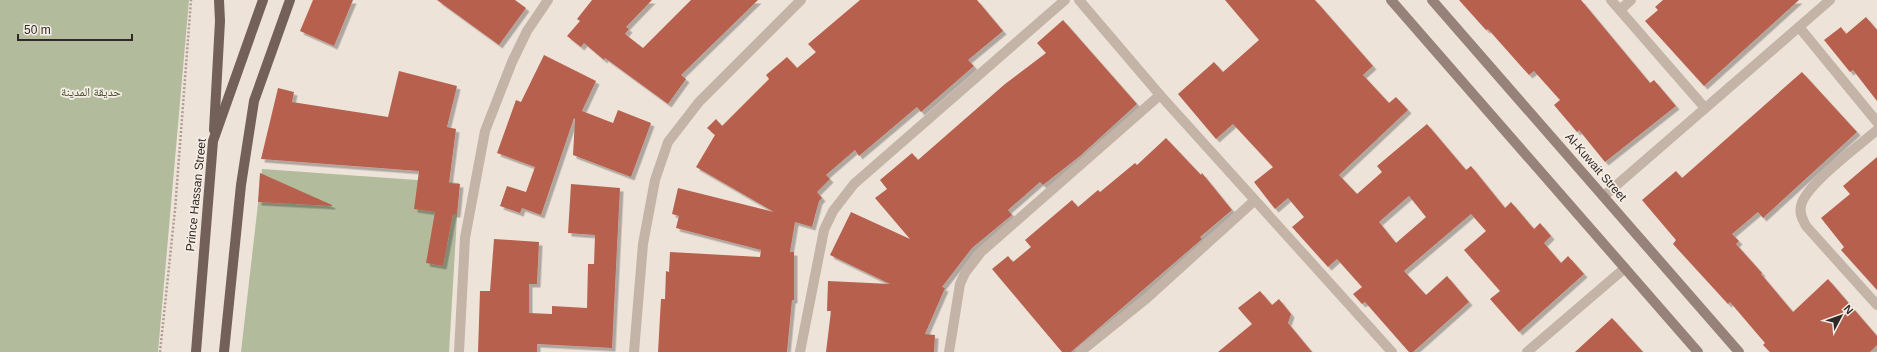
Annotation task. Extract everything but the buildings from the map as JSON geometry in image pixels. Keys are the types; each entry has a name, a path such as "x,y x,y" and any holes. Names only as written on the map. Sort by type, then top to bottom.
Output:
{"main road":[{"path":"213,141 220,21 219,0"},
{"name":"Prince Hassan Street","path":"196,352 213,141 263,0"},
{"path":"224,352 241,185 254,102 290,0"},
{"path":"1391,0 1698,352"},
{"name":"Al-Kuwait Street","path":"1432,0 1739,352"}],"street":[{"path":"459,352 465,238 485,131 512,62 527,31 548,0"},
{"path":"634,352 643,244 655,180 668,142 699,102 801,0"},
{"path":"800,352 818,251 824,230 833,211 854,184 1065,0"},
{"path":"1079,0 1160,95 1392,352"},
{"path":"1611,0 1705,108"},
{"path":"1620,10 1631,0"},
{"path":"1604,196 1830,0"},
{"path":"1799,27 1877,122"},
{"path":"949,352 960,284 965,273 981,252 1160,95"},
{"path":"1877,130 1814,185 1802,201 1800,208 1801,217 1806,226 1877,305"},
{"path":"1080,352 1092,348 1254,200"},
{"path":"1527,352 1625,268"}],"path":[{"path":"160,352 175,210 191,0"}],"green space":[{"name":"حديقة المدينة","path":"0,0 189,0 158,352 0,352"},
{"path":"262,169 459,183 449,352 241,352"}]}
